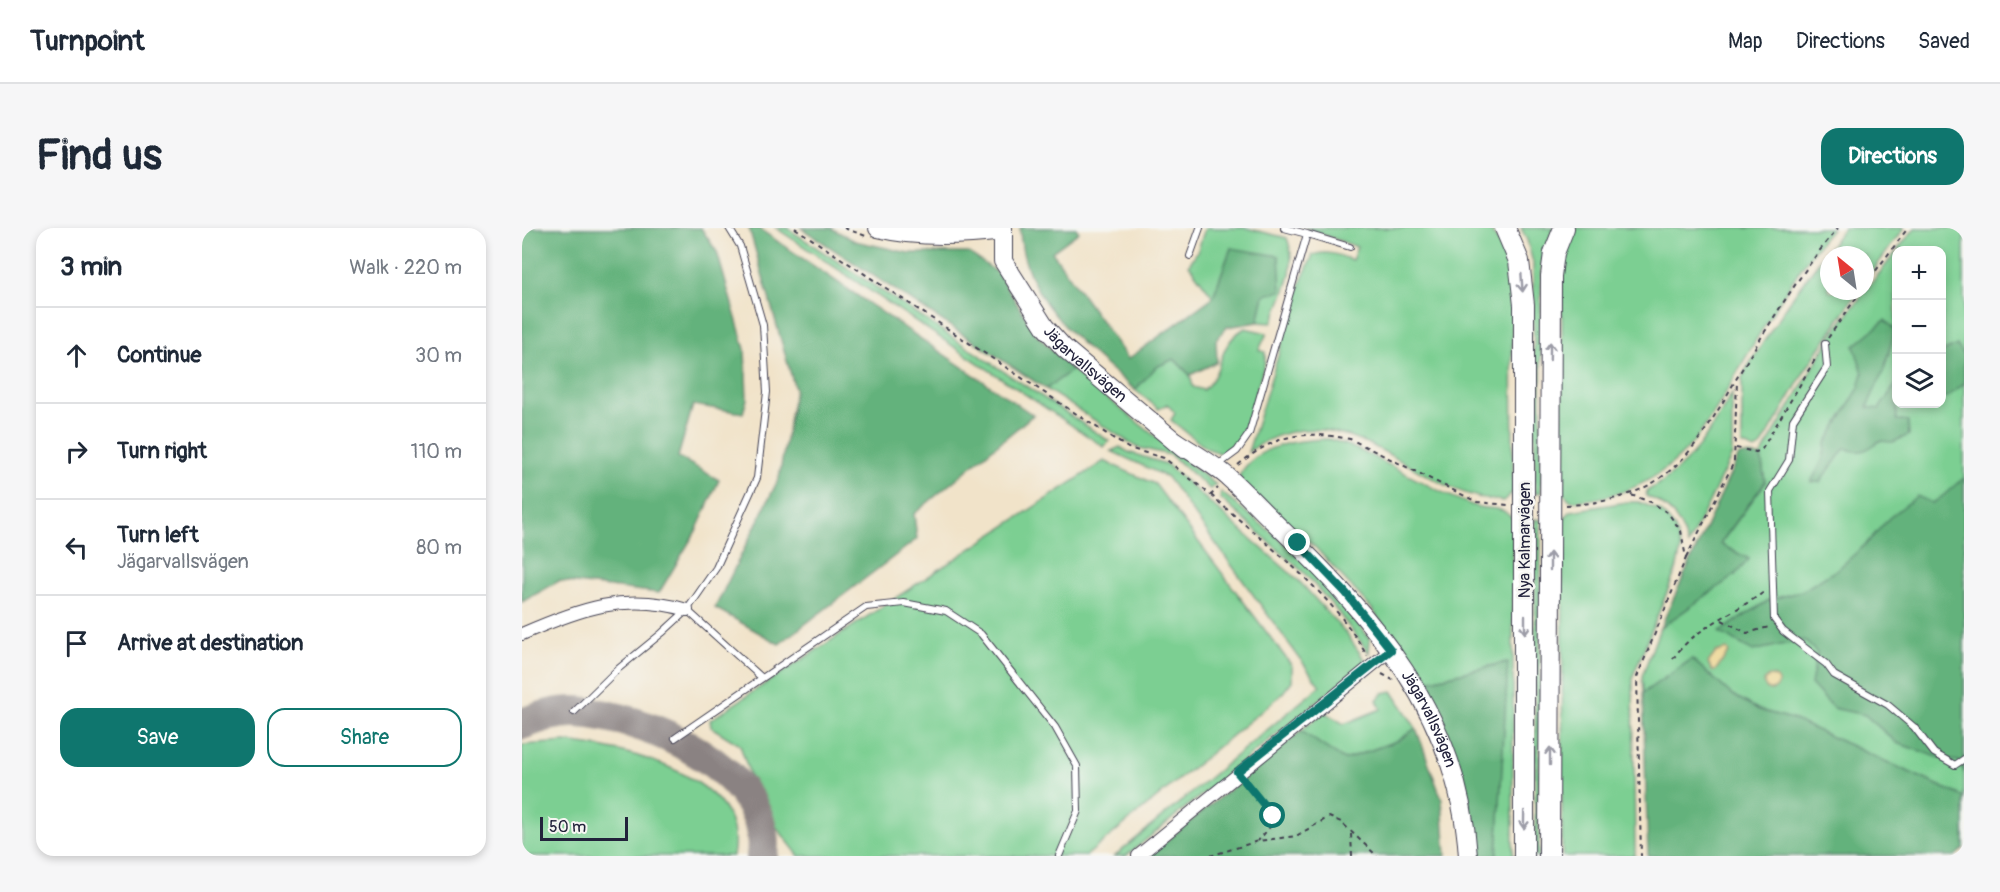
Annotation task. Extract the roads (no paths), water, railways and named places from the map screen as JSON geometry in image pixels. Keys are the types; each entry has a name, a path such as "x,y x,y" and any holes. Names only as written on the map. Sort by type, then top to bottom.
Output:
{"main road":[{"name":"Nya Kalmarvägen","path":"1505,228 1519,261 1524,305 1524,856"},
{"name":"Nya Kalmarvägen","path":"1549,856 1551,276 1554,253 1564,228"}],"street":[{"path":"878,228 905,234 932,235 1003,229"},
{"name":"Jägarvallsvägen","path":"1003,229 1003,261 1045,327 1064,348 1176,441 1222,471 1346,593 1391,650 1427,711 1447,755 1461,803 1468,856"},
{"path":"522,634 571,615 619,602 659,602 687,610"},
{"path":"1138,856 1237,772 1391,650"}],"lane":[{"path":"574,712 618,669 687,610 716,568 757,478 767,392 763,325 740,246 729,228"},
{"path":"1190,256 1200,228"},
{"path":"1284,228 1350,247"},
{"path":"1222,471 1249,434 1307,234"},
{"path":"1825,344 1827,367 1793,420 1789,460 1770,491 1771,588 1776,625 1826,664 1834,675 1849,681 1903,717 1934,753 1947,763 1955,765 1964,759"},
{"path":"675,738 866,607 904,603 946,611 981,634 1055,727 1077,766 1078,811 1059,856"},
{"path":"687,610 761,677"}]}
